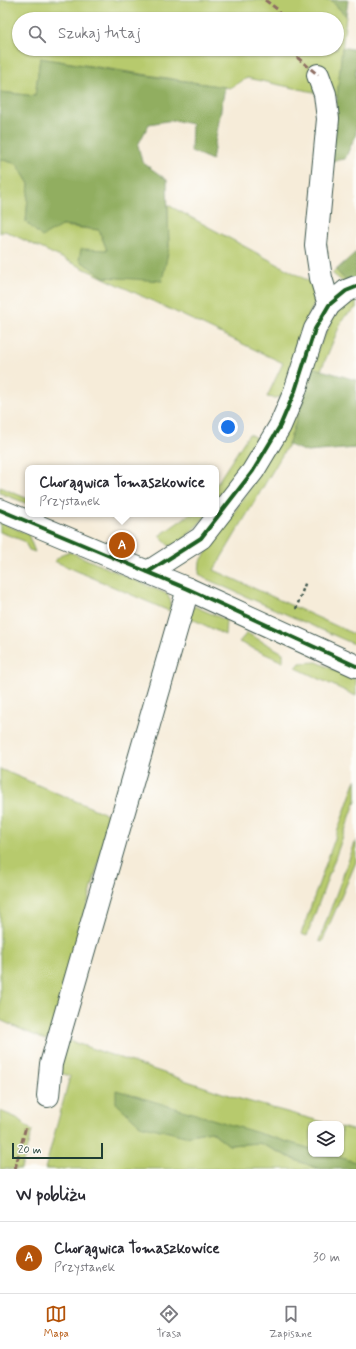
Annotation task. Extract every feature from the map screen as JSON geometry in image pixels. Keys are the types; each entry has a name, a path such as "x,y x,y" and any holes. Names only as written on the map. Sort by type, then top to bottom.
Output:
{"street":[{"path":"318,75 325,94 328,119 316,245 321,278 329,305"},
{"path":"219,515 253,472 280,426 295,391 315,328 329,305 346,291 356,287"},
{"path":"0,510 188,589 356,666"},
{"path":"148,572 201,538 218,517"},
{"path":"48,1096 51,1064 188,589"}],"path":[{"path":"296,608 306,581"}],"green space":[{"path":"0,0 331,0 342,12 12,12 12,56 342,56 337,97 247,78 230,88 40,58 35,96 0,92"},
{"path":"331,0 348,0 346,16 344,12"},
{"path":"344,14 346,16 344,34"},
{"path":"344,47 356,50 356,134 345,159 331,161 341,56 344,56"},
{"path":"40,58 225,87 212,160 191,151 192,124 173,120 149,124 138,145 142,162 167,180 169,248 162,281 104,277 79,260 81,249 107,250 99,230 63,225 42,237 26,222 29,184 17,164 0,159 0,92 35,96"},
{"path":"0,159 17,164 29,184 26,222 99,230 107,250 79,259 169,248 168,205 314,284 315,302 299,335 287,389 281,397 267,397 283,363 5,231 0,233"},
{"path":"356,252 356,277 346,281 336,270"},
{"path":"336,270 346,281 345,284 332,273"},
{"path":"356,299 356,308 343,318 321,370 314,368 288,445 214,570 356,635 356,645 204,578 199,574 200,562 247,493 335,314"},
{"path":"314,368 356,380 356,448 307,452 288,445"},
{"path":"249,434 262,441 219,501 219,480"},
{"path":"0,487 25,498 25,503 0,493"},
{"path":"186,517 205,517 180,543 169,546 159,536"},
{"path":"0,522 28,534 35,552 29,550 24,541 0,532"},
{"path":"70,552 167,594 171,602 169,611 54,561 64,553"},
{"path":"194,606 226,620 225,635 188,617"},
{"path":"247,633 283,653 283,662 239,642"},
{"path":"317,662 356,680 356,696 296,668 300,663"},
{"path":"0,769 111,816 53,1034 45,1040 0,1020"},
{"path":"356,779 356,800 307,936 301,934"},
{"path":"356,840 356,862 322,942 319,941"},
{"path":"64,1039 240,1099 319,1121 308,1121 308,1148 116,1091 185,1136 211,1131 229,1145 259,1143 298,1161 320,1169 45,1169 70,1076 56,1072"},
{"path":"116,1090 308,1148 308,1157 338,1157 356,1162 356,1169 320,1169 298,1161 259,1143 229,1145 211,1131 185,1136 140,1125 116,1103"},
{"path":"0,1111 17,1118 32,1131 21,1169 0,1169"},
{"path":"344,1128 356,1131 356,1162 338,1157 344,1157"}],"marked path":[{"path":"265,0 277,9 278,12"},
{"path":"297,56 318,75"},
{"path":"15,1169 26,1126"}],"cycle path":[{"path":"219,515 253,471 280,426 295,391 315,329 329,305 346,291 356,287"},
{"path":"0,510 188,589 356,666"},
{"path":"148,572 201,538 217,517"}],"place":[{"name":"Chorągwica Tomaszkowice","path":"122,545"}]}
